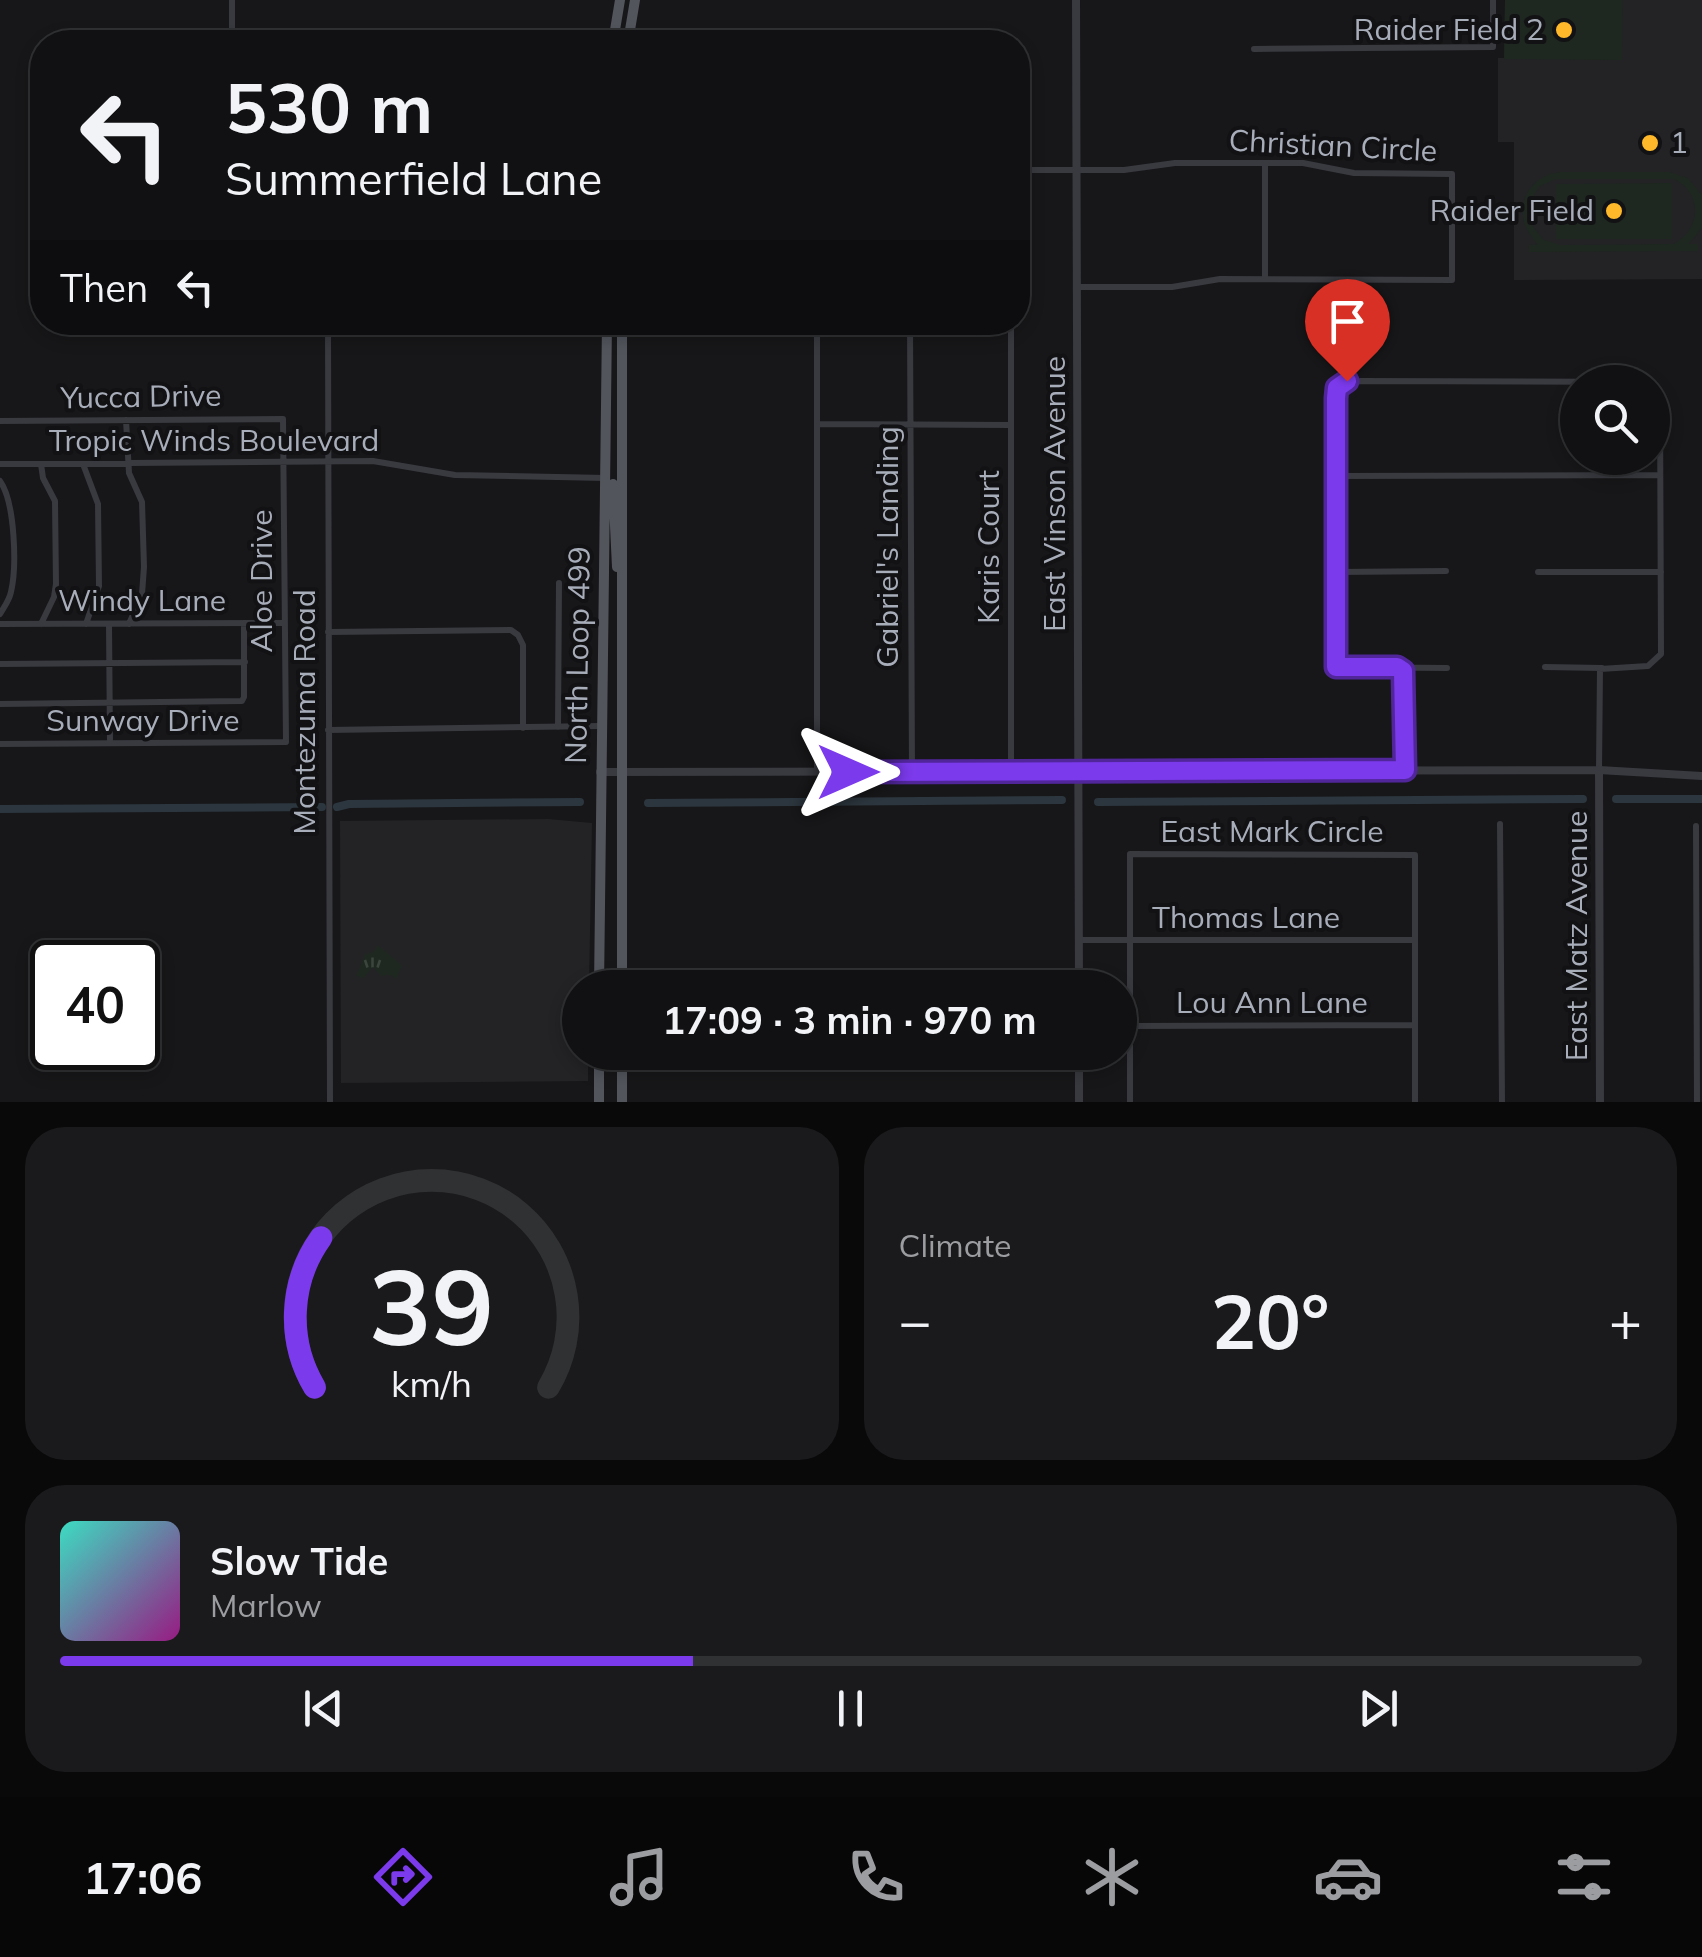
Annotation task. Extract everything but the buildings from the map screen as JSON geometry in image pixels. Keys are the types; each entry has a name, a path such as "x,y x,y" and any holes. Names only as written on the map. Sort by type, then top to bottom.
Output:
{"main road":[{"path":"615,30 620,0"},
{"path":"630,30 635,0"},
{"name":"North Loop 499","path":"601,970 600,726 607,335"},
{"name":"North Loop 499","path":"622,335 622,970"},
{"path":"606,478 613,482 614,553 622,592"},
{"path":"599,1070 599,1102"},
{"path":"622,1070 622,1102"}],"street":[{"path":"232,0 232,30"},
{"name":"East Vinson Avenue","path":"1076,0 1079,970"},
{"path":"1254,49 1493,47 1493,0"},
{"name":"Christian Circle","path":"1030,170 1124,170 1175,163 1303,163 1354,173 1452,174 1452,280 1265,279"},
{"path":"1077,286 1172,287 1208,279 1265,279 1265,163"},
{"name":"Montezuma Road","path":"328,335 330,1102"},
{"path":"817,772 818,335"},
{"name":"Gabriel's Landing","path":"910,335 912,772"},
{"name":"Karis Court","path":"1011,335 1011,771"},
{"path":"1447,668 1336,667 1337,388 1343,382 1560,381"},
{"name":"Yucca Drive","path":"0,421 283,418"},
{"name":"Aloe Drive","path":"283,418 286,742"},
{"path":"126,420 129,473 142,502 144,567 142,594 129,624"},
{"path":"818,424 1011,425"},
{"name":"Tropic Winds Boulevard","path":"0,464 328,461 392,463 455,475 606,478"},
{"path":"41,464 54,501 56,565 55,591 41,624"},
{"path":"83,464 98,504 99,586 86,624"},
{"path":"1336,476 1661,475 1658,659 1648,666 1545,667"},
{"path":"0,480 10,502 12,587 0,614"},
{"path":"1337,572 1446,572"},
{"path":"1538,572 1661,572"},
{"path":"558,727 559,583"},
{"path":"0,704 242,701 244,623"},
{"name":"Windy Lane","path":"0,624 285,623"},
{"path":"109,624 110,744"},
{"path":"328,632 511,630 523,645 523,728"},
{"path":"0,664 244,662"},
{"path":"1400,668 1404,676 1405,770"},
{"path":"1599,770 1598,674 1602,668"},
{"path":"328,730 600,726"},
{"name":"Sunway Drive","path":"0,744 286,742"},
{"path":"600,772 1599,770 1702,776"},
{"name":"East Matz Avenue","path":"1599,770 1600,1102"},
{"path":"1500,824 1502,1102"},
{"path":"1696,826 1697,1102"},
{"name":"East Mark Circle","path":"1130,940 1130,854 1414,854 1414,940"},
{"name":"Thomas Lane","path":"1078,940 1414,940"},
{"path":"1130,940 1130,970"},
{"path":"1414,940 1415,1102"},
{"name":"Lou Ann Lane","path":"1137,1026 1414,1025"},
{"path":"1079,1070 1079,1102"},
{"path":"1130,1070 1130,1102"}],"shaded area":[{"path":"1505,0 1702,0 1702,279 1514,280 1514,142 1498,142 1498,58 1504,58"},
{"path":"548,819 592,823 589,970 562,970 562,1070 588,1070 588,1081 341,1083 340,821"}],"green space":[{"name":"Raider Field 2","path":"1505,0 1623,0 1622,60 1504,59"},
{"path":"1670,172 1688,178 1702,195 1702,228 1689,244 1698,244 1698,251 1529,252 1529,245 1538,244 1524,222 1525,199 1538,180 1549,175","holes":["1556,179 1674,179 1690,193 1695,211 1689,230 1673,244 1561,245 1544,240 1530,223 1529,204 1539,187"]},
{"name":"Raider Field","path":"1672,183 1672,239 1556,239 1556,184"},
{"path":"378,945 402,965 397,979 381,976 373,967 364,978 356,976 365,954"}],"waterway":[{"path":"1098,802 1583,799"},
{"path":"1616,799 1701,799"},
{"path":"648,803 1062,800"},
{"path":"337,807 580,802"},
{"path":"0,809 322,807"}],"place":[{"name":"Raider Field 2","path":"1564,30"},
{"name":"1","path":"1650,143"},
{"name":"Raider Field","path":"1614,211"}],"route":[{"path":"848,772 1405,770 1403,671 1397,667 1336,667 1336,398 1337,388 1347,381"}]}
